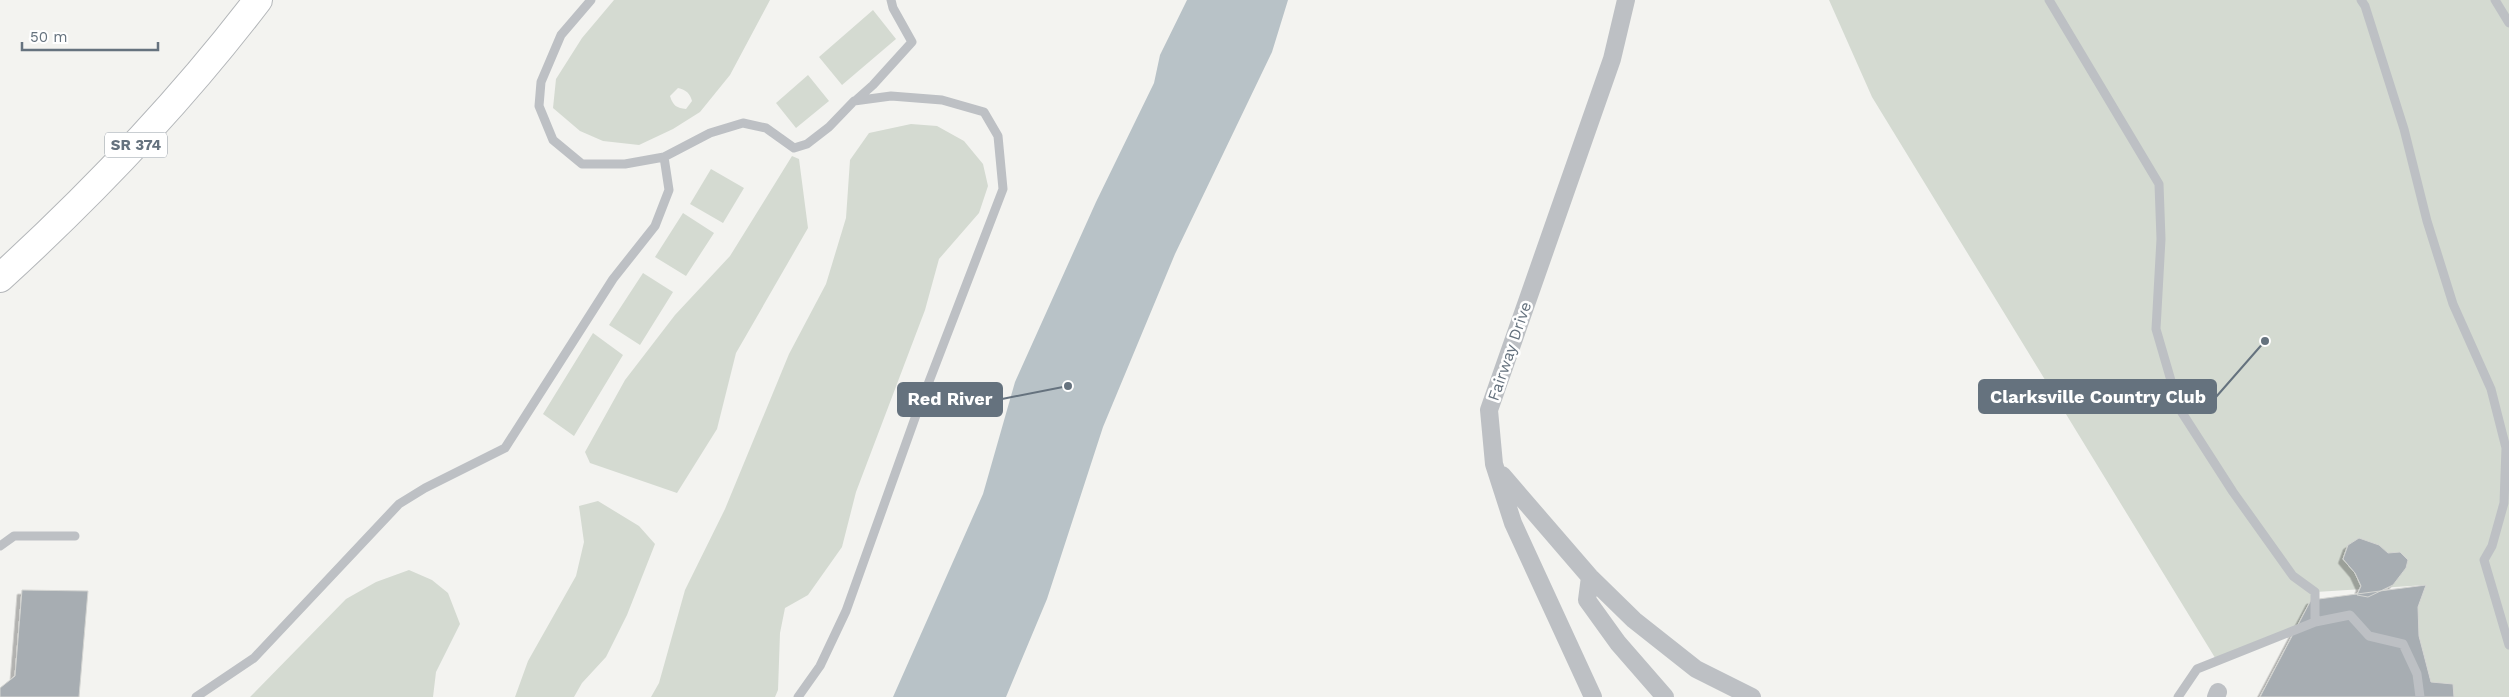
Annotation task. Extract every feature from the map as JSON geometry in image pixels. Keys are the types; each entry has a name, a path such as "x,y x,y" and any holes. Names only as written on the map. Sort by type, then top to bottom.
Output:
{"main road":[{"name":"SR 374","path":"0,278 98,185 144,135 258,0"}],"street":[{"name":"Fairway Drive","path":"1593,697 1513,523 1494,464 1488,410 1612,59 1626,0"},
{"path":"1494,464 1590,577 1634,620 1696,669 1752,697"},
{"path":"1590,577 1587,600 1618,643 1665,697"}],"lane":[{"path":"591,0 561,35 541,82 539,106 553,140 582,164 625,164 664,157 710,133 743,123 766,128 794,148 807,144 829,127 854,101 873,85 912,42 893,8 891,0"},
{"path":"2049,0 2159,184 2161,239 2156,329 2179,408 2233,492 2293,576 2315,592 2315,622"},
{"path":"2361,0 2365,6 2404,129 2427,221 2450,295 2491,389 2506,448 2504,503 2492,546 2484,560 2509,645"},
{"path":"2495,0 2509,23"},
{"path":"798,697 820,666 846,610 915,418 1003,189 998,136 984,112 942,100 908,97 891,96 854,101"},
{"path":"196,697 254,658 399,504 425,488 505,448 613,280 655,226 669,190 664,157"},
{"path":"0,546 14,536 75,536"},
{"path":"2178,697 2197,669 2315,622 2350,615 2369,636 2403,644 2417,674 2420,697"}],"shaded area":[{"path":"614,0 770,0 730,75 700,112 673,129 639,145 603,141 580,131 553,108 556,79 582,38","holes":["678,88 689,94 692,101 686,109 680,108 672,102 670,96"]},
{"path":"1187,0 1288,0 1272,52 1175,254 1103,427 1047,599 1006,697 893,697 983,494 1015,382 1096,202 1154,83 1160,55"},
{"path":"1829,0 2509,0 2509,697 2454,697 2453,684 2431,682 2419,636 2418,607 2426,585 2316,592 2315,622 2217,661 1872,97"},
{"path":"873,10 896,39 842,85 819,57"},
{"path":"808,75 829,101 796,128 776,103"},
{"path":"911,124 937,126 964,141 983,164 988,186 979,213 939,259 925,310 856,492 842,547 808,595 785,608 780,633 778,690 775,697 651,697 659,683 685,590 725,509 789,354 826,284 846,218 850,160 869,133"},
{"path":"792,156 799,159 808,228 736,353 717,429 677,493 590,463 585,452 625,380 675,315 730,256"},
{"path":"711,169 744,188 723,223 690,204"},
{"path":"683,213 714,233 686,276 655,257"},
{"path":"643,273 673,292 640,345 609,325"},
{"path":"593,333 623,355 574,436 543,414"},
{"path":"598,501 639,526 655,544 627,615 606,657 582,683 574,697 515,697 528,661 576,576 584,542 579,506"},
{"path":"409,570 432,580 448,593 460,624 436,672 433,697 250,697 346,599 376,582"}],"building":[{"path":"2359,538 2379,545 2388,553 2400,552 2408,560 2406,568 2393,585 2368,597 2357,595 2361,586 2355,573 2343,559 2348,545"},
{"path":"2426,585 2418,607 2419,636 2431,682 2453,684 2454,697 2260,697 2311,600"},
{"path":"22,590 88,591 79,697 0,697 0,688 15,676"}],"place":[{"name":"Clarksville Country Club","path":"2265,341"},
{"name":"Red River","path":"1068,386"}]}
